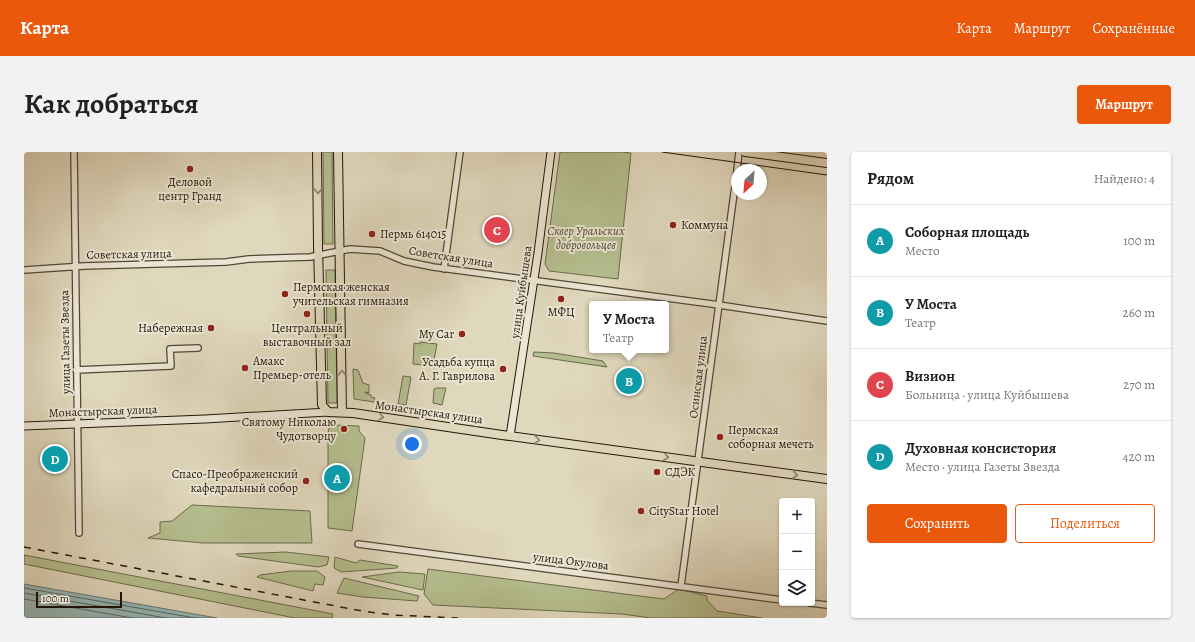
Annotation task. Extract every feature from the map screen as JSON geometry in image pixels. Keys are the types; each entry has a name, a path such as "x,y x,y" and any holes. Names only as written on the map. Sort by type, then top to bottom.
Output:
{"main road":[{"path":"317,152 322,405 318,413"},
{"path":"338,152 342,412"},
{"name":"улица Куйбышева","path":"510,436 551,152"},
{"path":"745,152 827,164"},
{"path":"322,405 328,412"},
{"name":"Монастырская улица","path":"24,426 77,425 342,412 827,479"}],"street":[{"name":"улица Газеты Звезда","path":"74,152 79,533"},
{"path":"444,269 460,152"},
{"name":"Осинская улица","path":"738,164 739,152"},
{"name":"Осинская улица","path":"681,586 733,200"},
{"name":"Советская улица","path":"24,270 218,263 249,259 319,256 350,250 380,251 404,261 444,269 827,321"},
{"path":"76,370 171,366 170,349 198,348"},
{"name":"улица Окулова","path":"358,544 779,600"},
{"path":"815,604 827,605"}],"green space":[{"path":"323,152 332,152 333,244 324,244"},
{"name":"Сквер Уральских добровольцев","path":"560,152 631,153 618,279 549,271 545,264"},
{"path":"326,270 335,270 337,403 328,403"},
{"path":"420,342 437,344 433,366 413,364 414,343 420,344"},
{"path":"534,352 554,353 603,361 607,367 533,356"},
{"path":"353,369 358,370 363,383 369,385 369,393 365,393 375,398 374,402 354,399"},
{"path":"403,376 411,377 406,405 398,404"},
{"path":"446,388 442,405 433,403 434,389"},
{"path":"332,425 359,426 359,431 365,438 352,531 328,528 328,433 329,428"},
{"path":"192,505 310,511 312,543 203,543 148,538 160,533 160,522 172,521"},
{"path":"286,552 329,557 327,565 318,567 238,556 236,554"},
{"path":"24,555 333,614 332,618 295,618 24,564"},
{"path":"335,557 356,563 360,560 398,566 397,568 341,572 334,568"},
{"path":"428,569 664,599 679,589 707,596 707,600 717,611 762,618 651,618 622,614 433,605 424,594"},
{"path":"291,571 317,571 325,577 323,585 315,584 313,591 257,577 260,575"},
{"path":"399,572 425,574 423,590 362,577"},
{"path":"344,578 419,596 417,601 363,597 337,593"}],"water":[{"path":"24,584 217,618 24,618"}],"tram line":[{"path":"662,152 827,175"}],"railway":[{"path":"24,547 362,611 393,615 458,618"}],"place":[{"name":"Деловой центр Гранд","path":"190,169"},
{"name":"Коммуна","path":"673,225"},
{"name":"Визион","path":"497,230"},
{"name":"Пермь 614015","path":"372,234"},
{"name":"Пермская женская учительская гимназия","path":"285,294"},
{"name":"МФЦ","path":"561,299"},
{"name":"Центральный выставочный зал","path":"307,314"},
{"name":"Набережная","path":"211,328"},
{"name":"My Car","path":"462,334"},
{"name":"Амакс Премьер-отель","path":"245,368"},
{"name":"Усадьба купца А. Г. Гаврилова","path":"503,369"},
{"name":"У Моста","path":"629,381"},
{"name":"Святому Николаю Чудотворцу","path":"344,429"},
{"name":"Пермская соборная мечеть","path":"720,437"},
{"name":"Духовная консистория","path":"55,459"},
{"name":"СДЭК","path":"657,472"},
{"name":"Соборная площадь","path":"337,478"},
{"name":"Спасо-Преображенский кафедральный собор","path":"306,481"},
{"name":"CityStar Hotel","path":"641,511"}]}
